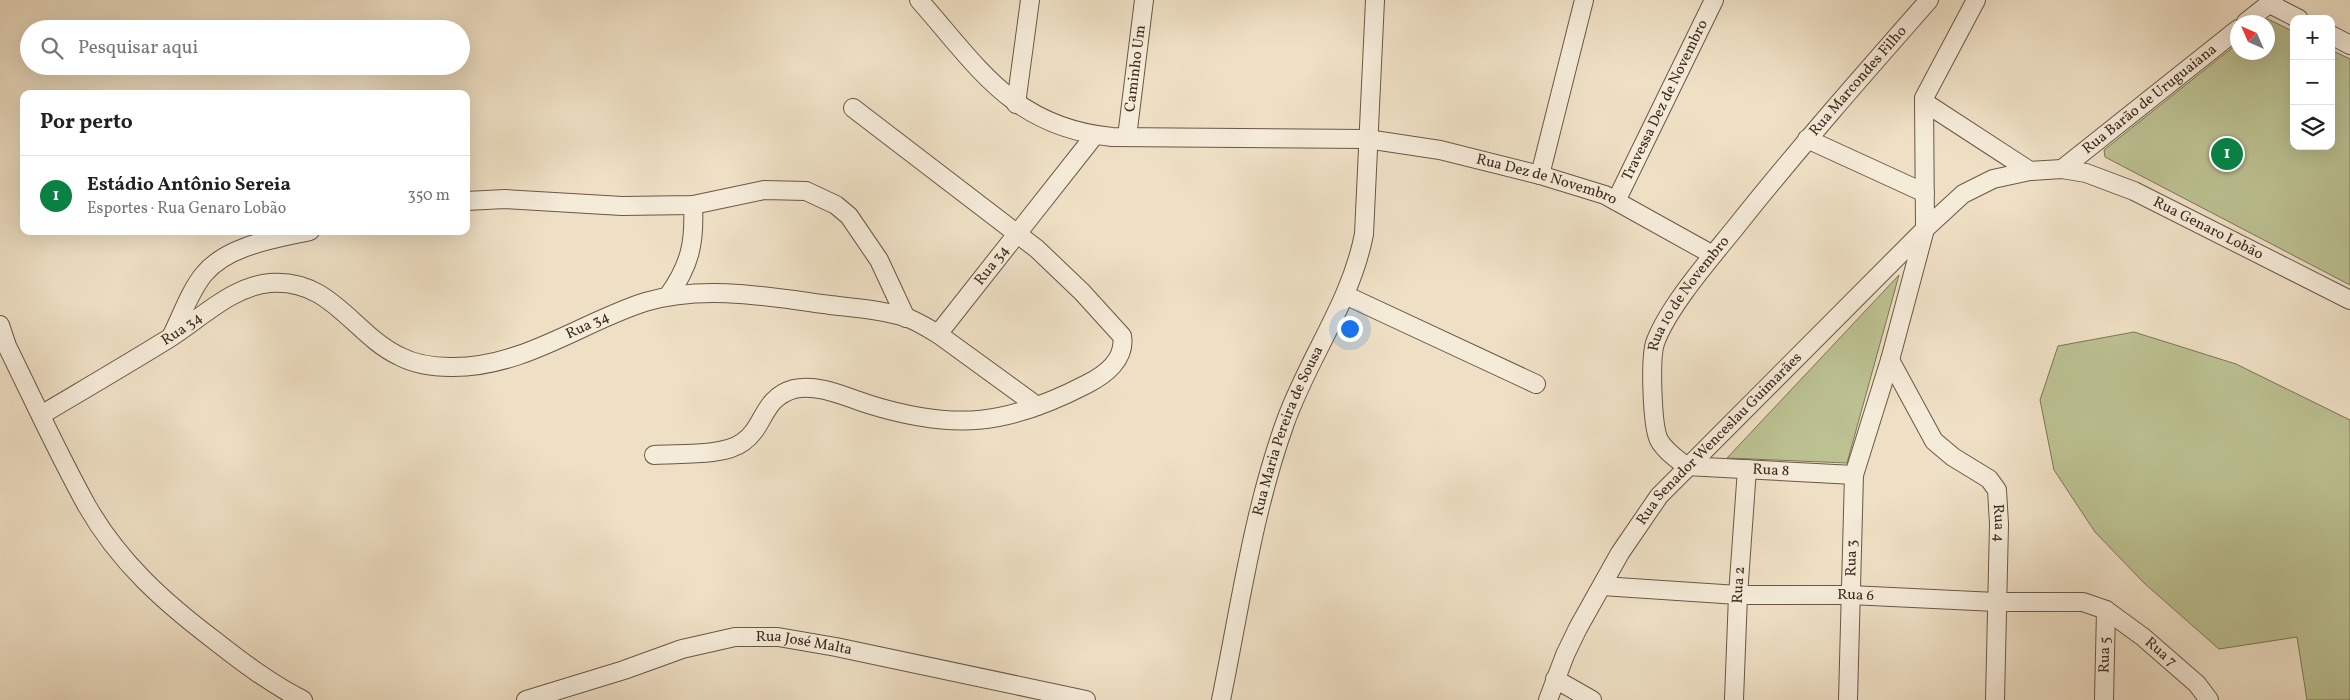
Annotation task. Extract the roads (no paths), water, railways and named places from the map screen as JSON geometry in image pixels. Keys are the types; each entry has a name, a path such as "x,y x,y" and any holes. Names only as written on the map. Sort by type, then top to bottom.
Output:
{"street":[{"name":"Rua Dez de Novembro","path":"919,0 990,80 1016,104 1056,125 1095,135 1127,137 1367,139 1440,150 1584,188 1616,201 1713,254"},
{"path":"1016,104 1030,0"},
{"name":"Caminho Um","path":"1127,137 1144,0"},
{"name":"Rua Maria Pereira de Sousa","path":"1221,700 1259,511 1275,455 1300,386 1355,271 1364,234 1375,0"},
{"path":"1540,175 1584,0"},
{"name":"Travessa Dez de Novembro","path":"1616,201 1714,0"},
{"name":"Rua Marcondes Filho","path":"1807,139 1928,0"},
{"path":"1925,229 1924,102 1930,82 1976,0"},
{"path":"2255,15 2272,2 2293,15"},
{"name":"Rua Barão de Uruguaiana","path":"2062,169 2230,35"},
{"path":"2335,37 2350,45"},
{"path":"1924,102 2030,172"},
{"path":"654,455 729,450 744,442 754,431 769,404 780,395 793,389 807,387 932,420 961,422 996,419 1037,406 1095,380 1115,363 1123,343 1122,336 1056,264 853,108"},
{"name":"Rua 34","path":"41,415 170,338 241,292 270,283 313,291 331,302 399,357 430,365 469,366 496,363 625,309 668,296 703,294 767,297 868,310 906,318 938,334 1095,135"},
{"path":"1807,139 1925,194"},
{"name":"Rua 10 de Novembro","path":"1686,466 1664,446 1657,435 1652,368 1654,345 1668,316 1713,254 1807,139"},
{"name":"Rua Senador Wenceslau Guimarães","path":"1548,700 1575,634 1620,553 1659,496 1686,466 1950,205 1976,186 1993,179 2030,172 2062,169"},
{"name":"Rua Genaro Lobão","path":"2062,169 2094,176 2134,191 2350,300"},
{"path":"470,201 505,199 622,206 693,205 764,190 806,191 820,196 850,216 879,260 906,318"},
{"path":"668,296 682,276 691,253 694,230 693,205"},
{"name":"Rua 3","path":"1848,700 1854,475 1890,360 1925,229"},
{"path":"170,338 199,282 217,262 230,254 294,235"},
{"path":"1345,295 1536,384"},
{"path":"0,326 7,346 88,507 117,550 144,582 169,606 230,652 302,700"},
{"path":"938,334 1037,406"},
{"name":"Rua 4","path":"1890,360 1934,441 1944,450 1989,479 1997,490 1995,700"},
{"name":"Rua 8","path":"1686,466 1854,475"},
{"name":"Rua 2","path":"1734,700 1738,595 1747,469"},
{"name":"Rua 6","path":"1602,586 1738,595 1850,595 1996,602 2067,600 2091,603 2106,610"},
{"name":"Rua 5","path":"2104,700 2106,610"},
{"name":"Rua 7","path":"2106,610 2143,637 2197,684 2209,700"},
{"name":"Rua José Malta","path":"526,700 624,670 682,649 735,637 778,637 836,647 1086,700"},
{"path":"1555,679 1592,700"}],"place":[{"name":"Estádio Antônio Sereia","path":"2227,154"}]}
